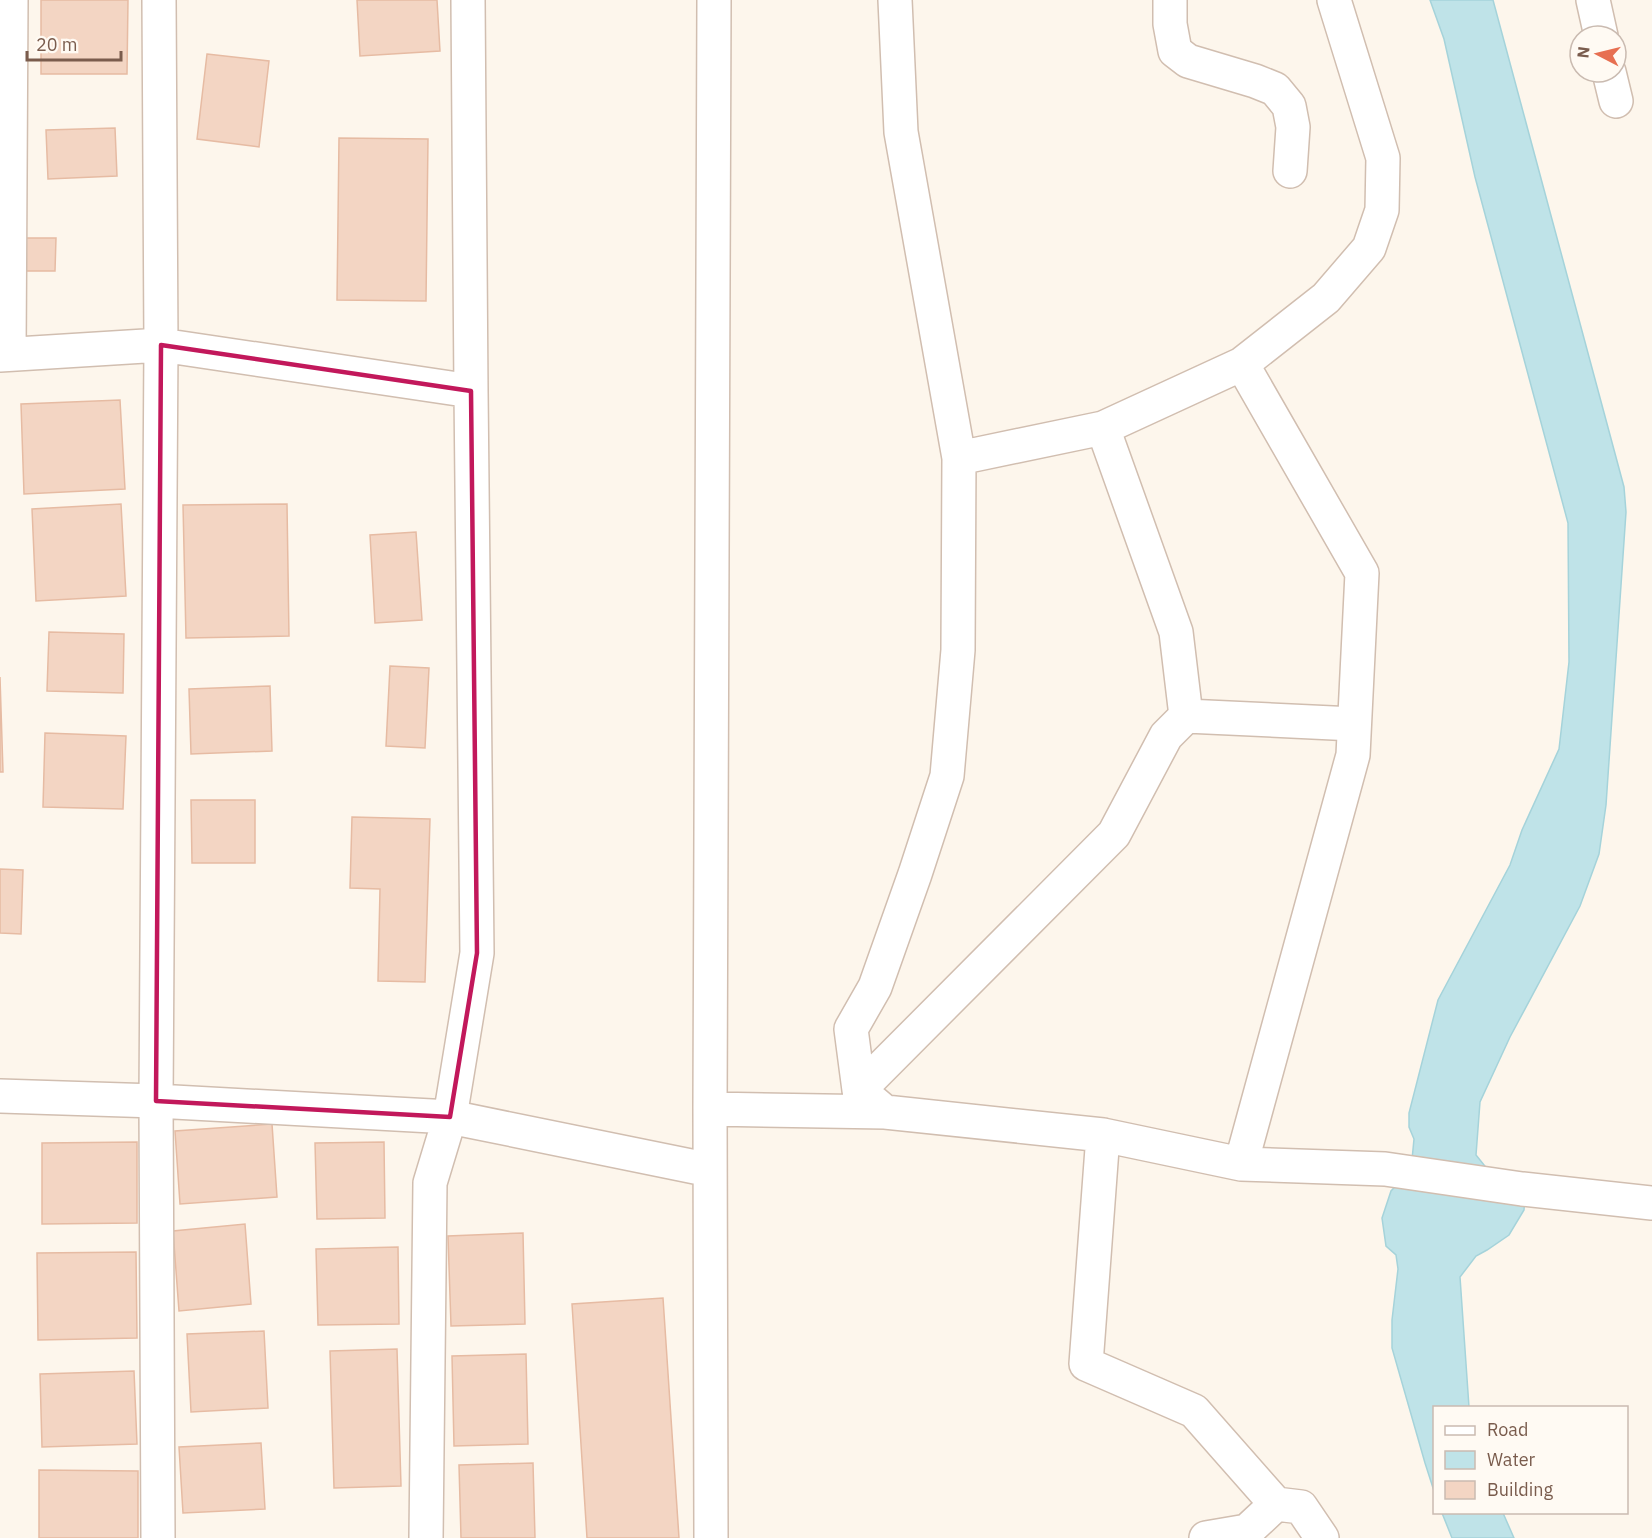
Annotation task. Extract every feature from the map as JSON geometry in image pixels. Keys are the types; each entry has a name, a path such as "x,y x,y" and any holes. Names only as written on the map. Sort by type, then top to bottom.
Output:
{"street":[{"path":"11,0 4,354 161,345 471,391"},
{"path":"158,1538 156,1101 161,345 159,0"},
{"path":"426,1538 430,1184 450,1116 477,953 468,0"},
{"path":"711,1538 710,1109 714,0"},
{"path":"885,1112 859,1090 851,1029 875,987 947,776 958,650 959,458 901,132 895,0"},
{"path":"1170,0 1170,24 1175,51 1188,61 1275,89 1289,106 1293,127 1290,171"},
{"path":"959,458 1103,428 1242,364 1326,298 1369,248 1382,210 1383,158 1334,0"},
{"path":"1593,0 1598,24"},
{"path":"1241,1164 1353,755 1362,573 1242,364"},
{"path":"1103,428 1176,632 1186,716"},
{"path":"859,1090 1114,834 1166,736 1186,716 1354,724"},
{"path":"0,1096 156,1101 450,1116 710,1170"},
{"path":"710,1109 885,1112 1103,1135 1241,1164 1385,1168 1522,1189 1652,1203"},
{"path":"1103,1135 1086,1365 1194,1411 1276,1504 1300,1507 1322,1538"},
{"path":"1206,1538 1247,1531 1276,1504"}],"highlighted area":[{"path":"161,345 471,391 477,953 450,1117 156,1101"}],"water":[{"path":"1430,0 1493,0 1624,487 1626,512 1606,805 1599,854 1580,906 1510,1037 1480,1102 1476,1155 1492,1175 1525,1196 1524,1210 1509,1235 1476,1256 1460,1277 1469,1406 1433,1406 1433,1488 1392,1348 1392,1320 1398,1269 1396,1255 1386,1246 1382,1218 1391,1191 1411,1170 1414,1139 1409,1127 1409,1113 1438,1000 1510,865 1522,830 1559,749 1569,662 1568,523 1475,177 1444,39"},
{"path":"1442,1514 1503,1514 1514,1538 1452,1538"}],"building":[{"path":"41,0 128,0 127,74 41,74"},
{"path":"357,0 437,0 440,51 360,56"},
{"path":"207,54 269,61 259,147 197,139"},
{"path":"115,128 117,176 48,179 46,130"},
{"path":"339,138 428,139 426,301 337,300"},
{"path":"24,238 56,238 55,271 24,271"},
{"path":"120,400 125,489 24,494 21,404"},
{"path":"121,504 126,596 36,601 32,509"},
{"path":"287,504 289,636 186,638 183,505"},
{"path":"416,532 422,620 375,623 370,535"},
{"path":"49,632 124,634 123,693 47,691"},
{"path":"390,666 429,668 425,748 386,746"},
{"path":"0,677 3,772 0,772"},
{"path":"270,686 272,751 191,754 189,689"},
{"path":"45,733 126,736 123,809 43,807"},
{"path":"191,800 255,800 255,863 192,863"},
{"path":"352,817 430,819 425,982 378,981 380,889 350,888"},
{"path":"0,869 23,870 21,934 0,933"},
{"path":"272,1124 277,1197 180,1204 175,1131"},
{"path":"137,1142 137,1223 42,1224 42,1143"},
{"path":"384,1142 385,1218 317,1219 315,1143"},
{"path":"245,1224 251,1304 179,1311 173,1231"},
{"path":"523,1233 525,1324 451,1326 448,1236"},
{"path":"398,1247 399,1324 318,1325 316,1249"},
{"path":"136,1252 137,1338 38,1340 37,1253"},
{"path":"663,1298 679,1538 587,1538 572,1304"},
{"path":"264,1331 268,1408 191,1412 187,1334"},
{"path":"397,1349 401,1486 334,1488 330,1351"},
{"path":"526,1354 528,1444 454,1446 452,1356"},
{"path":"134,1371 137,1444 42,1447 40,1374"},
{"path":"261,1443 265,1509 183,1513 179,1447"},
{"path":"533,1463 535,1538 461,1538 459,1465"},
{"path":"39,1470 138,1471 138,1538 39,1538"}]}
